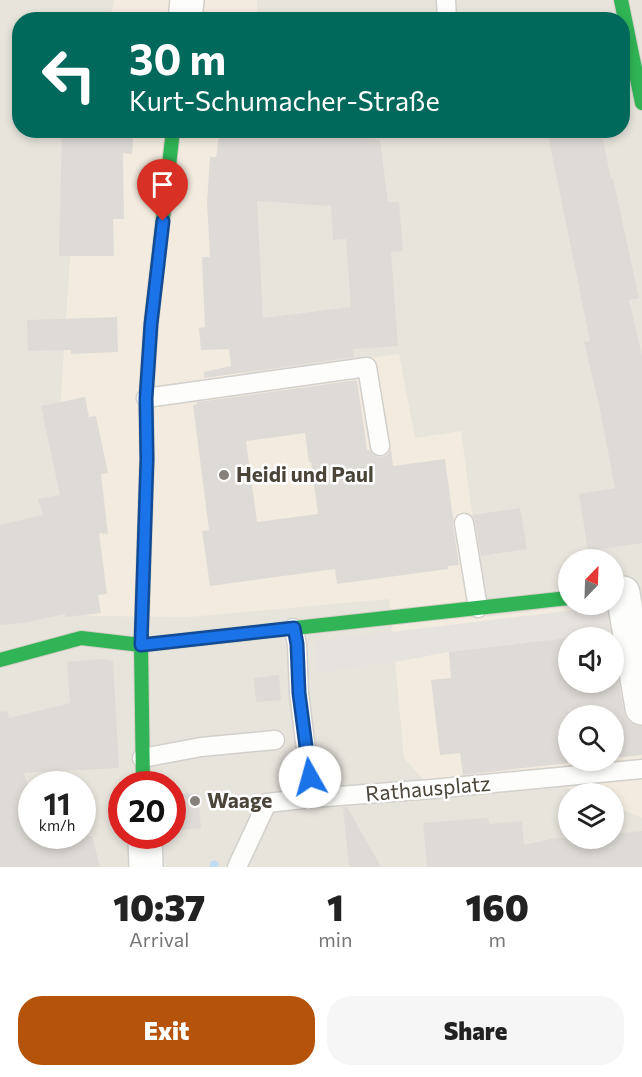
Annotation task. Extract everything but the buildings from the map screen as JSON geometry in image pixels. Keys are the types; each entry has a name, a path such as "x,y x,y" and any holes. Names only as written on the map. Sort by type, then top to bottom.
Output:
{"street":[{"path":"630,44 642,103"},
{"path":"142,771 141,645 147,459 146,398 151,324 172,138"},
{"path":"626,592 642,708"},
{"path":"0,660 81,638 141,645 558,599"},
{"path":"145,849 146,867"}],"lane":[{"path":"146,398 367,367 380,446"},
{"path":"464,523 478,608"},
{"path":"294,628 299,693 312,798"},
{"path":"142,758 201,747 275,740"},
{"name":"Rathausplatz","path":"237,867 267,803 642,769"}],"shaded area":[{"path":"0,0 642,0 642,867 0,867"},
{"path":"114,0 257,0 257,12 112,12"},
{"path":"81,138 242,138 229,235 246,374 399,354 415,438 461,431 486,617 558,608 558,615 624,615 624,600 642,597 642,818 624,810 624,783 558,784 544,779 432,789 404,758 389,599 189,617 88,616 58,445 76,162"},
{"path":"558,612 558,615 615,615 621,627 558,627 558,640 449,652 396,662 318,672 315,641"}],"traffic: fast":[{"path":"621,0 623,12"},
{"path":"630,44 642,103"},
{"path":"143,771 141,645 147,459 146,398 151,324 172,138"},
{"path":"0,660 81,638 141,645 558,599"}],"place":[{"name":"Heidi und Paul","path":"224,475"},
{"name":"Waage","path":"195,801"}],"route":[{"path":"163,221 151,324 146,398 147,459 141,645 294,628 299,693 310,777"}]}
